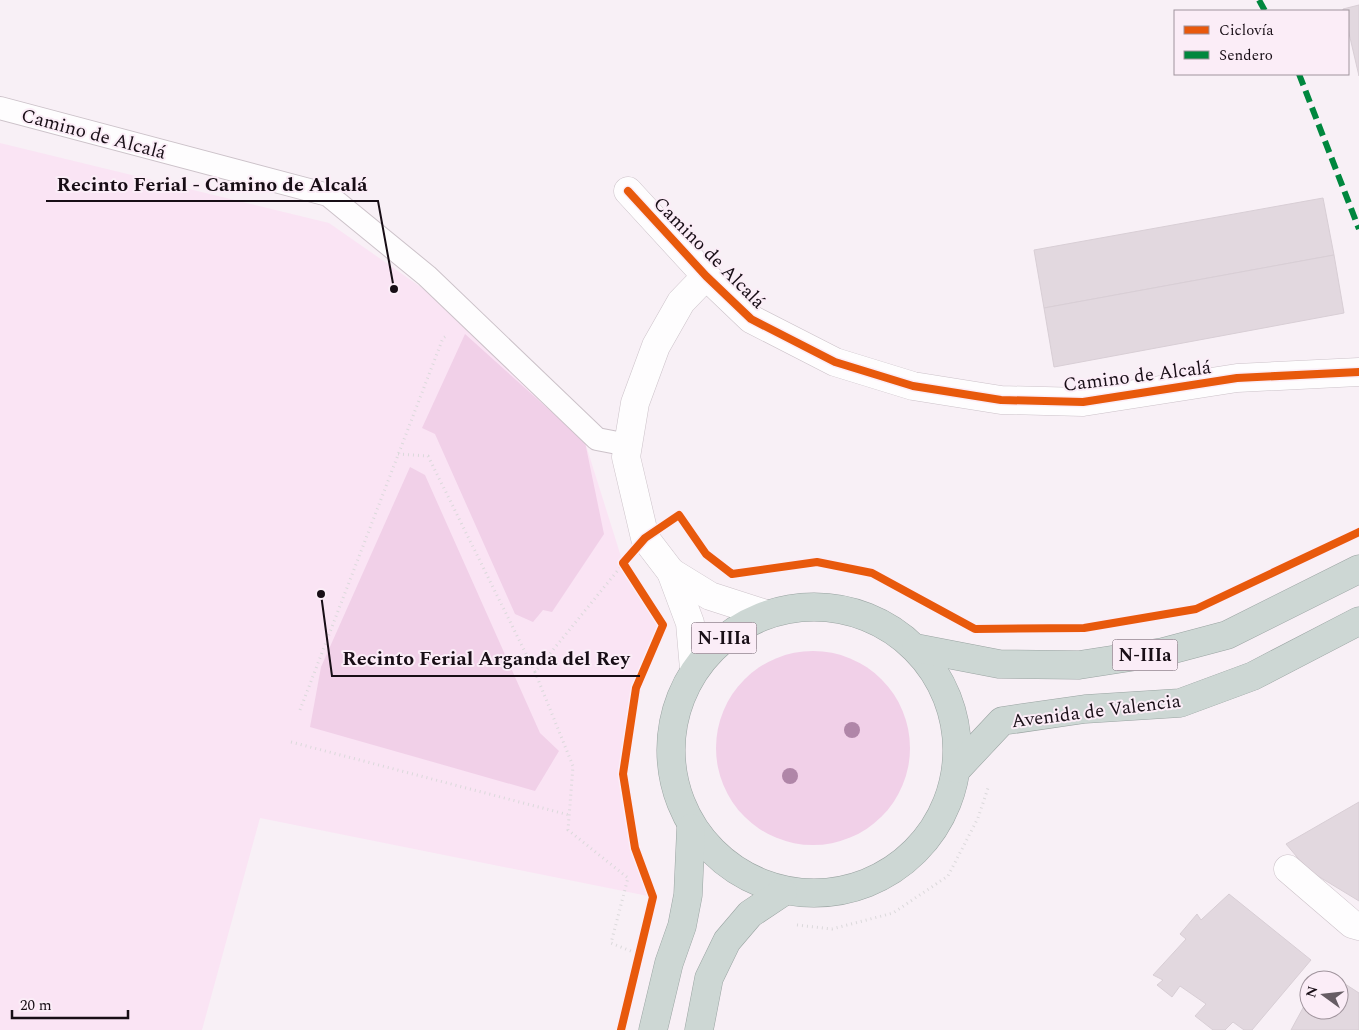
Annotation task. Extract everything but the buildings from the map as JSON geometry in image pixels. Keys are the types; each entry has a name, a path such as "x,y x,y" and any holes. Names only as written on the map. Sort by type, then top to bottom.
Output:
{"highway":[{"name":"N-IIIa","path":"916,648 999,664 1079,665 1163,652 1227,635 1359,569"},
{"name":"N-IIIa","path":"818,606 871,617 916,648 942,683 956,725 957,769 942,815 915,853 876,881 830,894 783,892 731,869 692,828 671,776 672,720 694,669 726,636 766,614 818,606"},
{"name":"Avenida de Valencia","path":"957,769 1002,721 1085,709 1180,703 1253,676 1359,620"},
{"name":"N-IIIa","path":"653,1030 669,963 682,926 688,895 692,828"},
{"path":"699,1030 709,978 726,941 750,914 783,892"}],"street":[{"name":"Camino de Alcalá","path":"628,191 706,276 751,319 835,362 913,386 1002,400 1083,402 1237,378 1359,372"},
{"name":"Camino de Alcalá","path":"694,669 690,623 671,572 645,538 626,457 635,403 656,346 680,302 706,276"},
{"name":"Camino de Alcalá","path":"671,572 710,596 766,614"},
{"path":"1288,869 1352,924 1359,926"}],"lane":[{"name":"Camino de Alcalá","path":"0,108 44,118 328,195 427,276 597,439 628,445"}],"path":[{"path":"300,710 443,338 466,312"},
{"path":"398,454 428,456 535,672 573,766 568,830 628,878 611,943 639,954"},
{"path":"535,672 645,538"},
{"path":"623,563 628,571"},
{"path":"291,742 569,815"},
{"path":"795,925 832,929 893,913 948,876 978,818 989,783"},
{"path":"637,964 641,944"}],"shaded area":[{"path":"0,143 329,223 438,299 585,442 623,563 663,625 636,688 623,774 635,848 653,897 260,818 202,1030 0,1030"},
{"path":"465,334 585,442 604,534 552,612 543,610 533,622 515,614 435,434 422,428"},
{"path":"410,467 425,475 540,733 559,751 535,791 310,727 321,667"},
{"path":"813,651 832,653 859,663 874,673 888,687 902,711 908,729 910,748 908,767 898,794 888,809 874,823 850,837 832,843 813,845 794,843 767,833 752,823 738,809 724,785 718,767 716,748 718,729 728,702 738,687 752,673 776,659 794,653"}],"marked path":[{"path":"1259,0 1264,10"},
{"path":"1299,75 1359,229"}],"cycle path":[{"path":"628,191 706,276 751,319 835,362 913,386 1001,400 1083,402 1237,378 1359,372"},
{"path":"621,1030 653,897 635,848 623,774 636,688 663,625 623,563 645,538 679,515 706,554 732,574 817,562 872,573 975,629 1084,628 1196,609 1359,532"}],"place":[{"name":"Recinto Ferial - Camino de Alcalá","path":"394,289"},
{"name":"Recinto Ferial Arganda del Rey","path":"321,594"}]}
